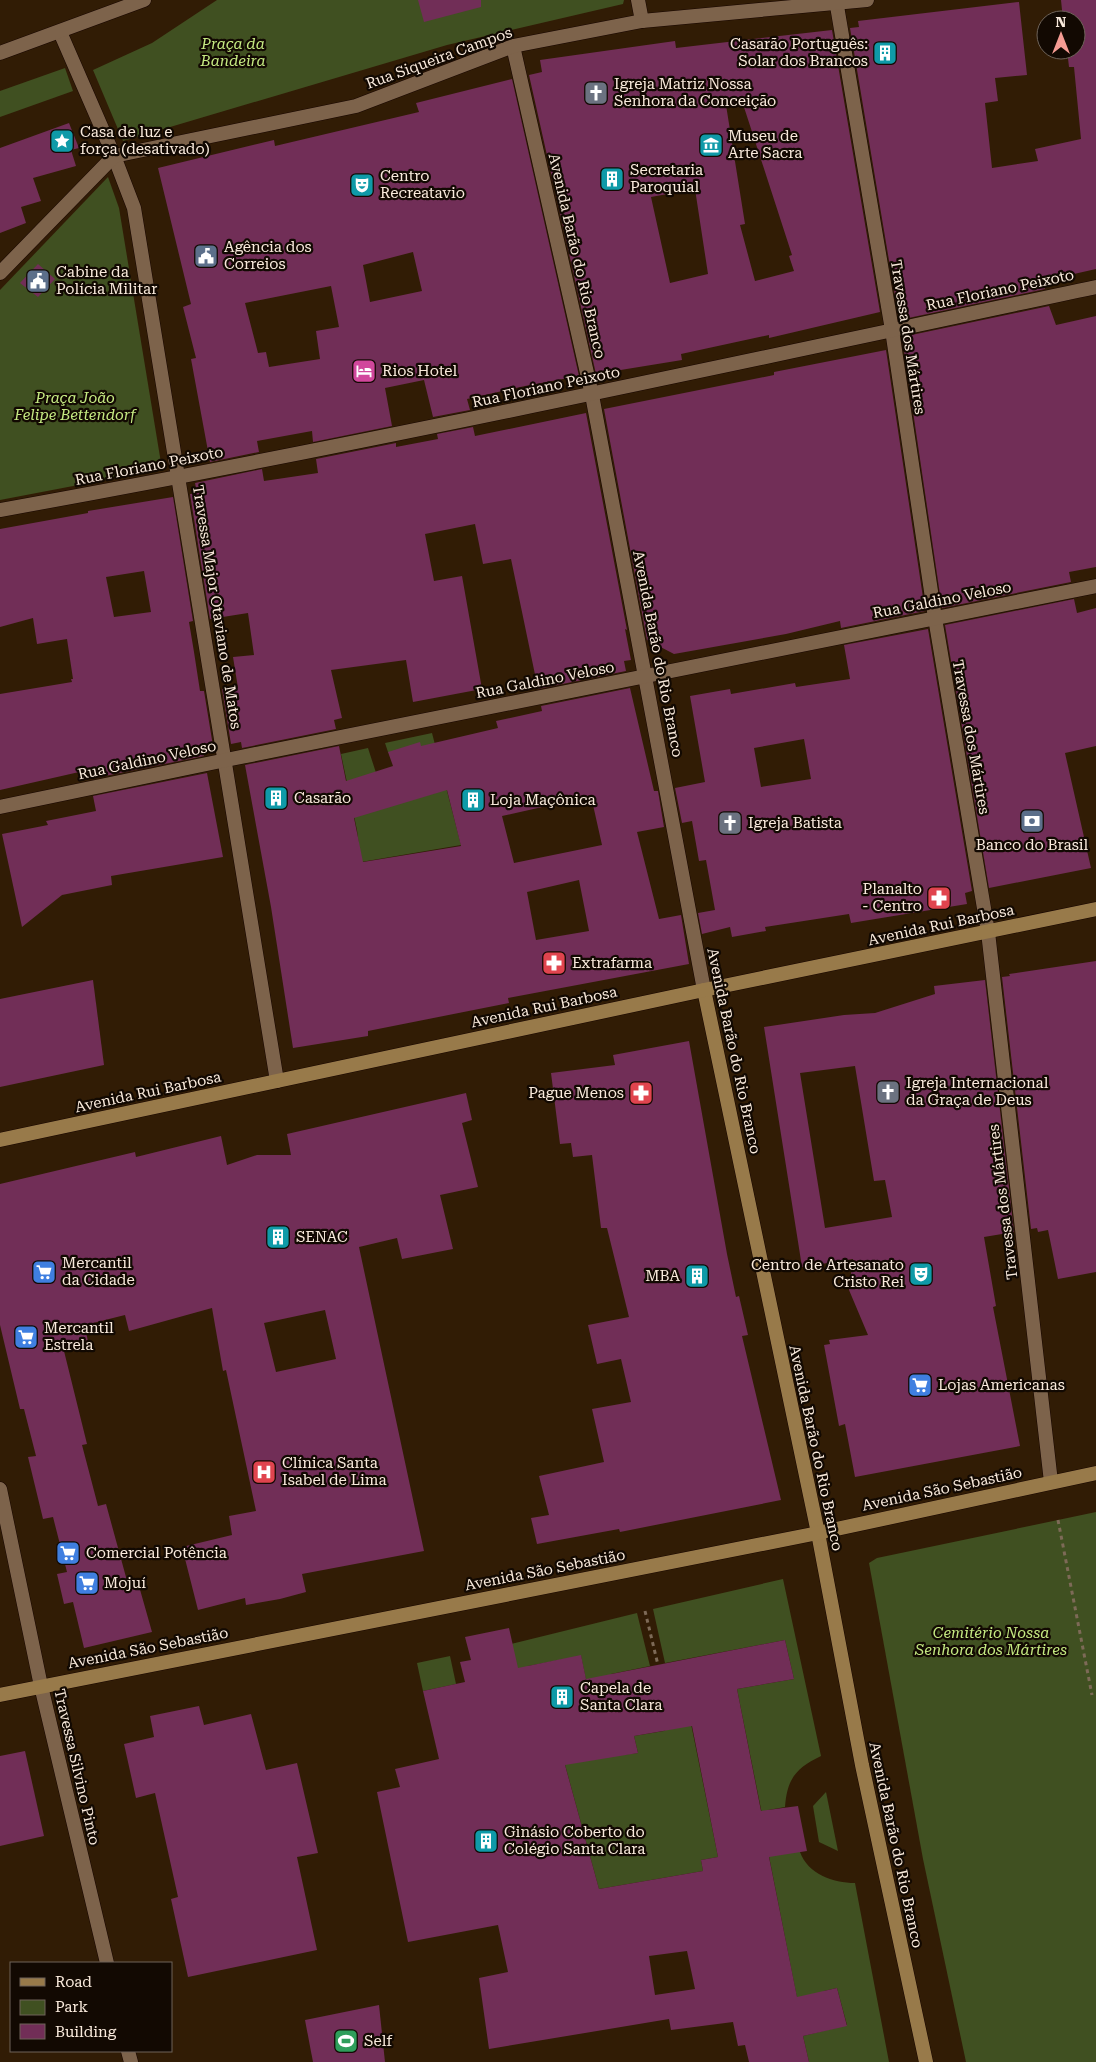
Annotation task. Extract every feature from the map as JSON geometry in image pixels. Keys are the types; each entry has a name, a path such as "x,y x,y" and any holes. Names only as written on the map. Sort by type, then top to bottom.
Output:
{"main road":[{"name":"Avenida Rui Barbosa","path":"0,1140 704,990 1096,909"},
{"name":"Avenida Barão do Rio Branco","path":"704,990 818,1533 862,1765 926,2062"},
{"name":"Avenida São Sebastião","path":"0,1695 818,1533 1096,1472"}],"street":[{"path":"0,53 144,0"},
{"path":"638,0 642,21"},
{"name":"Rua Siqueira Campos","path":"114,156 356,106 513,46 642,21 867,0"},
{"name":"Travessa dos Mártires","path":"836,2 892,330 935,618 988,932 1051,1482"},
{"name":"Travessa Major Otaviano de Matos","path":"60,32 114,156 134,208 180,478 277,1081"},
{"name":"Avenida Barão do Rio Branco","path":"513,46 592,395 704,990"},
{"path":"0,273 114,156"},
{"name":"Rua Floriano Peixoto","path":"0,510 180,478 592,395 1096,286"},
{"name":"Rua Galdino Veloso","path":"0,807 1096,586"},
{"name":"Travessa Silvino Pinto","path":"0,1489 41,1686 107,1962"}],"path":[{"path":"1058,1520 1092,1695"},
{"path":"645,1611 658,1664"}],"green space":[{"name":"Praça da Bandeira","path":"217,0 624,0 623,4 447,45 123,141 93,70 152,43"},
{"path":"65,68 73,91 0,117 0,91"},
{"name":"Praça João Felipe Bettendorf","path":"108,177 119,208 162,469 0,500 0,290"},
{"path":"432,733 461,845 361,862 357,830 341,754 368,748 387,807 435,793 388,752 385,743"},
{"name":"Cemitério Nossa Senhora dos Mártires","path":"1096,1512 1096,2062 966,2062 923,1859 869,1563 877,1558"},
{"path":"783,1579 821,1756 805,1765 794,1776 788,1789 785,1807 768,1810 771,1827 765,1829 737,1689 794,1679 785,1640 665,1663 653,1609"},
{"path":"637,1613 650,1666 611,1674 620,1724 596,1728 581,1656 528,1666 544,1738 503,1646"},
{"path":"450,1656 456,1684 423,1691 417,1663"},
{"path":"689,1714 718,1857 701,1860 703,1871 599,1889 564,1761 638,1753 634,1736 664,1731"},
{"path":"826,1792 838,1851 819,1842 813,1806"},
{"path":"766,1841 800,1852 809,1866 822,1876 847,1883 855,1883 889,2062 809,2062 803,2036 847,2025 837,1988 824,1991 801,2018"}],"building":[{"path":"418,0 481,0 481,7 424,22"},
{"path":"1061,0 1096,0 1096,269 1043,281 1045,289 899,320 850,28 859,27 858,21 1019,2 1027,75 995,78 998,101 985,103 992,168 1038,161 1035,149 1081,139 1074,67 1069,67 1068,60 1086,60 1086,10 1062,10"},
{"path":"832,30 880,312 769,338 769,335 681,354 682,360 596,374 529,75 542,72 540,60 675,41 676,48","holes":["742,101 792,255 789,256 794,271 755,281 740,225 745,224 726,105","695,189 708,274 670,283 651,197"]},
{"path":"512,79 579,376 467,399 470,410 433,417 424,380 385,388 392,426 313,442 312,431 257,441 259,452 210,462 191,359 196,358 183,307 191,304 158,168 274,140 275,146 419,112 416,103","holes":["413,252 422,291 370,302 363,265","331,286 339,327 316,331 320,359 269,367 266,352 258,353 245,303"]},
{"path":"69,123 79,148 71,150 76,166 33,178 41,201 21,207 26,223 0,233 0,148"},
{"name":"Cabine da Polícia Militar","path":"38,264 55,279 38,297 20,283"},
{"path":"1049,306 1056,325 1096,316 1096,567 1069,572 1071,582 942,608 902,337"},
{"path":"886,350 925,611 841,628 840,621 786,634 674,654 647,640 604,409 774,375 774,372"},
{"path":"586,413 627,630 625,629 631,660 624,661 626,671 538,689 511,559 483,564 475,524 425,534 434,581 462,576 482,689 413,702 406,660 331,670 342,718 334,720 336,729 242,748 241,742 231,744 222,689 238,688 233,657 254,655 248,613 210,619 190,494 197,493 195,483 262,469 264,481 318,473 316,459 396,443 396,447 438,439 437,434 473,427 475,436"},
{"path":"173,497 193,621 189,622 200,691 204,691 213,746 202,748 204,756 90,779 88,770 0,790 0,694 72,682 71,679 73,679 67,639 37,644 33,618 0,627 0,529 88,513 88,511","holes":["144,571 151,612 114,617 106,577"]},
{"path":"1074,599 1077,613 1096,608 1096,746 1065,753 1091,868 989,888 945,625"},
{"path":"928,629 972,891 965,893 967,904 851,923 849,914 765,927 766,931 732,937 730,927 702,934 698,913 715,910 706,860 699,861 692,821 682,823 675,788 705,782 690,696 730,689 731,694 795,683 796,687 850,679 844,645","holes":["804,739 811,779 761,787 754,748"]},
{"path":"630,688 654,791 658,791 664,827 637,832 659,919 681,915 689,964 508,998 509,1003 368,1031 368,1036 293,1048 271,907 245,765 339,746 346,781 393,766 388,752 420,742 421,746 498,728 496,721 542,711 541,706","holes":["447,790 461,846 363,862 354,818","591,796 602,845 514,863 502,816","579,880 589,931 536,940 527,892"]},
{"path":"207,773 223,857 111,876 112,885 62,895 22,927 2,834 48,825 46,821 96,811 93,796"},
{"path":"1096,961 1096,1272 1058,1279 1048,1230 1038,1232 1037,1228 1031,1229 1002,977 1010,976 1009,974"},
{"path":"93,980 104,1065 0,1087 0,999"},
{"path":"985,980 1014,1232 984,1237 996,1306 993,1307 1020,1446 855,1477 845,1424 839,1426 824,1345 830,1344 829,1340 868,1335 849,1290 853,1259 802,1267 764,1027 844,1015 875,1013 935,994 934,986","holes":["855,1066 874,1181 885,1180 892,1217 825,1228 800,1073"]},
{"path":"689,1041 727,1254 736,1297 739,1296 748,1335 742,1336 781,1500 620,1532 619,1529 537,1544 531,1518 549,1515 539,1476 604,1462 592,1409 631,1402 621,1359 597,1364 588,1325 629,1317 607,1228 601,1228 592,1155 573,1157 571,1143 560,1144 551,1073 615,1065 613,1055"},
{"path":"466,1093 472,1120 462,1123 478,1187 440,1195 453,1249 402,1259 397,1238 359,1247 424,1551 302,1574 306,1592 280,1599 246,1605 245,1598 198,1610 182,1547 232,1535 229,1516 256,1511 226,1370 223,1371 212,1308 129,1331 125,1315 85,1325 88,1342 63,1347 87,1444 82,1445 98,1506 106,1504 129,1588 139,1586 152,1632 84,1648 73,1602 64,1604 57,1574 67,1572 53,1517 43,1519 28,1457 36,1456 24,1409 20,1409 0,1325 0,1184 135,1152 136,1157 221,1136 227,1165 257,1155 291,1155 287,1134","holes":["325,1310 336,1359 276,1372 264,1323"]},
{"path":"509,1628 518,1668 581,1655 586,1679 785,1640 794,1679 737,1689 761,1811 798,1806 807,1851 769,1857 797,1997 837,1988 847,2026 803,2036 809,2062 749,2062 745,2045 738,2046 733,2022 671,2030 669,2019 489,2049 479,1978 508,1972 498,1925 408,1942 377,1792 400,1787 395,1769 439,1759 423,1691 465,1682 460,1662 471,1660 465,1637","holes":["692,1726 718,1857 701,1860 703,1871 599,1889 565,1765 638,1753 634,1736","687,1951 695,1989 655,1995 649,1956"]},
{"path":"199,1706 204,1725 251,1714 266,1770 297,1763 318,1853 297,1857 317,1950 188,1977 171,1899 178,1897 155,1793 136,1798 124,1744 154,1737 150,1716"},
{"path":"25,1751 44,1836 0,1846 0,1756"},
{"name":"Self","path":"379,2005 385,2062 313,2062 305,2020"}],"place":[{"name":"Casarão Português: Solar dos Brancos","path":"885,53"},
{"name":"Igreja Matriz Nossa Senhora da Conceição","path":"596,93"},
{"name":"Casa de luz e força (desativado)","path":"62,141"},
{"name":"Museu de Arte Sacra","path":"711,145"},
{"name":"Secretaria Paroquial","path":"612,179"},
{"name":"Centro Recreatavio","path":"362,185"},
{"name":"Agência dos Correios","path":"206,256"},
{"name":"Cabine da Polícia Militar","path":"38,281"},
{"name":"Rios Hotel","path":"364,371"},
{"name":"Casarão","path":"276,798"},
{"name":"Loja Maçônica","path":"473,800"},
{"name":"Banco do Brasil","path":"1032,821"},
{"name":"Igreja Batista","path":"730,823"},
{"name":"Planalto - Centro","path":"939,898"},
{"name":"Extrafarma","path":"554,963"},
{"name":"Igreja Internacional da Graça de Deus","path":"888,1092"},
{"name":"Pague Menos","path":"641,1093"},
{"name":"SENAC","path":"278,1237"},
{"name":"Mercantil da Cidade","path":"44,1272"},
{"name":"Centro de Artesanato Cristo Rei","path":"921,1274"},
{"name":"MBA","path":"697,1276"},
{"name":"Mercantil Estrela","path":"26,1337"},
{"name":"Lojas Americanas","path":"920,1385"},
{"name":"Clínica Santa Isabel de Lima","path":"264,1472"},
{"name":"Comercial Potência","path":"68,1553"},
{"name":"Mojuí","path":"87,1583"},
{"name":"Capela de Santa Clara","path":"562,1697"},
{"name":"Ginásio Coberto do Colégio Santa Clara","path":"486,1841"},
{"name":"Self","path":"346,2041"}]}
